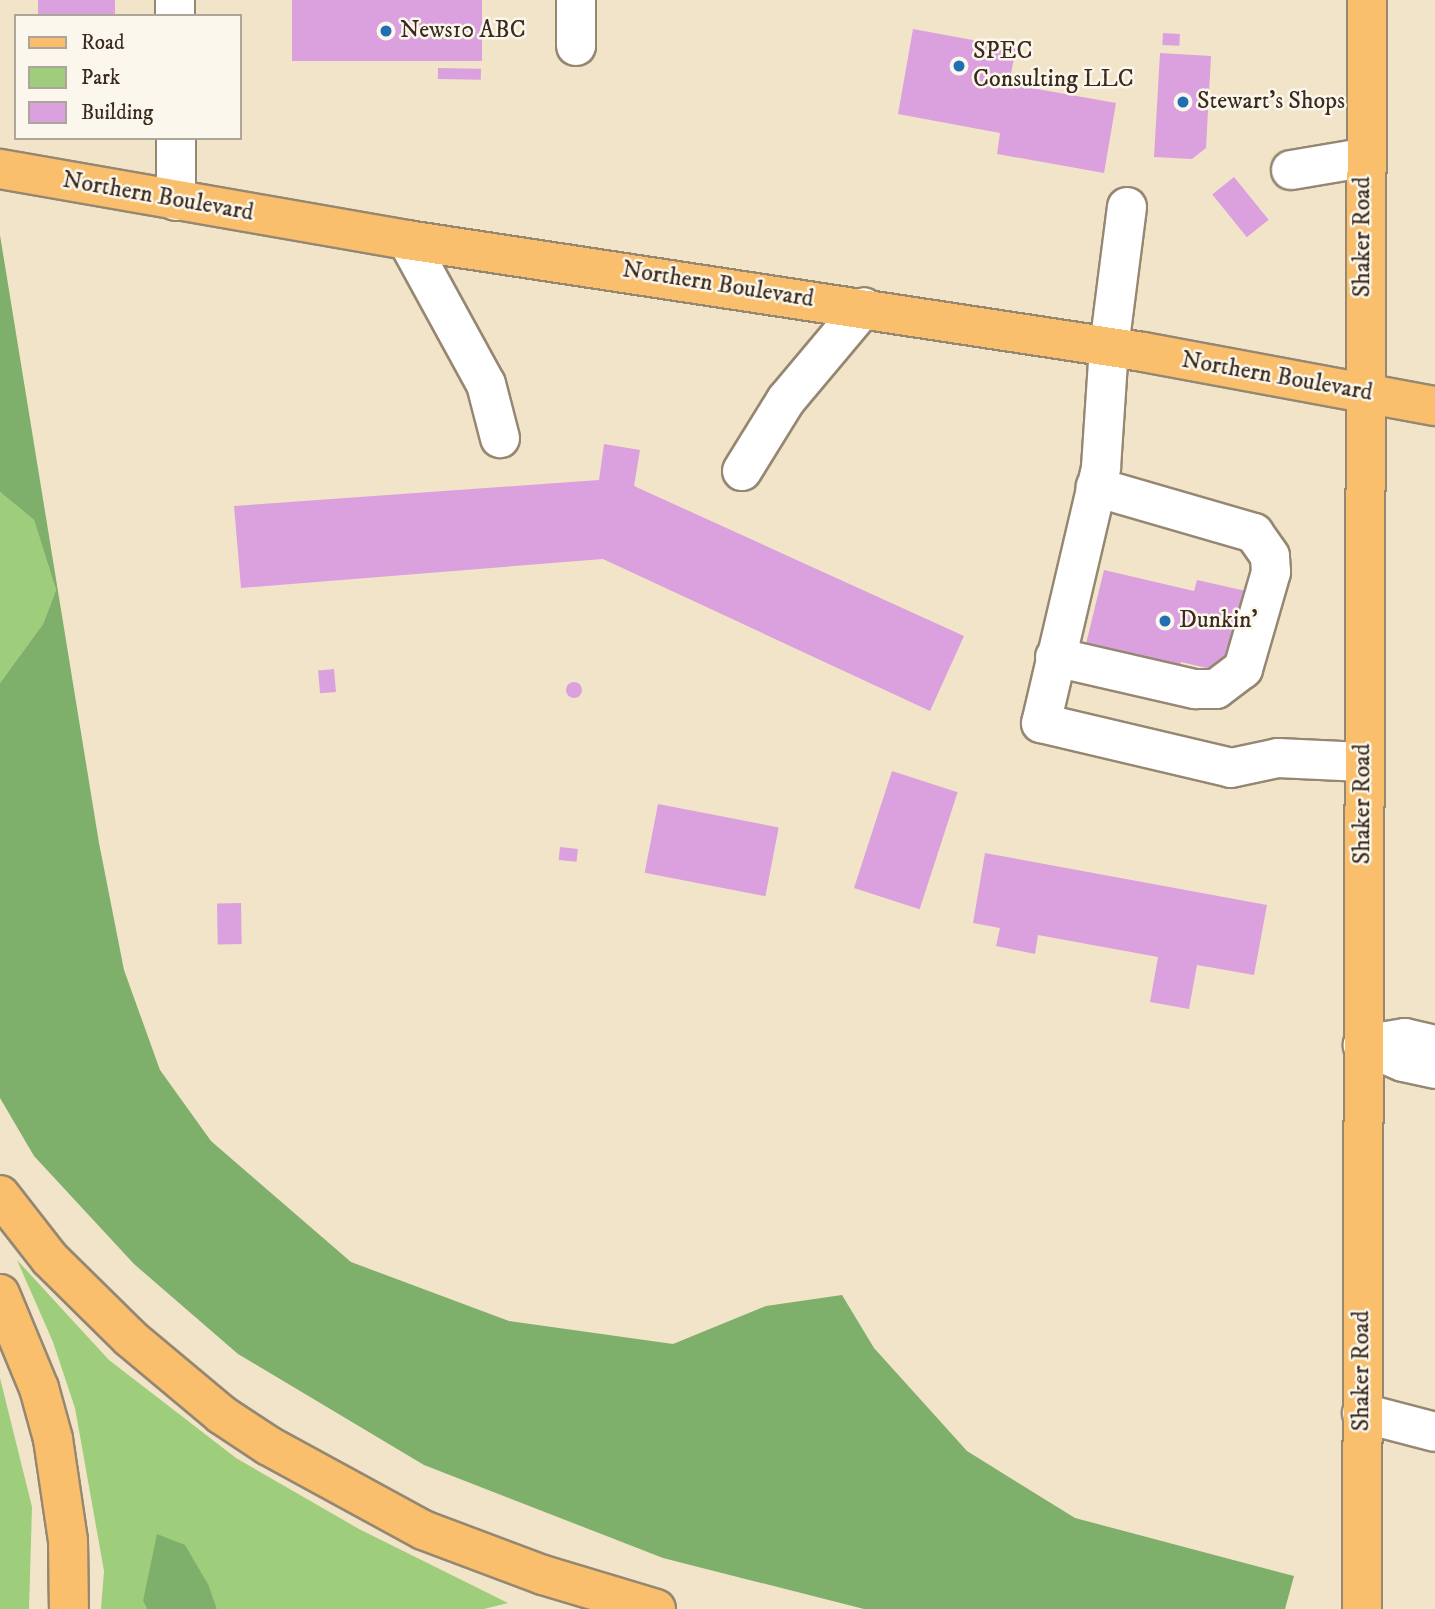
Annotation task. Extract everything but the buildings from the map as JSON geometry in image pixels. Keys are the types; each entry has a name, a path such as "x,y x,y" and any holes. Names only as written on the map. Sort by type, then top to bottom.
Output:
{"main road":[{"name":"Shaker Road","path":"1362,1609 1363,158 1367,0"},
{"name":"Northern Boulevard","path":"0,169 407,240 863,307 1108,347 1435,406"},
{"path":"0,1195 50,1259 130,1338 222,1415 269,1446 423,1530 543,1575 656,1609"},
{"path":"0,1294 40,1388 53,1440 68,1541 69,1609"}],"lane":[{"path":"576,0 576,46"},
{"path":"176,140 176,201"},
{"path":"1291,170 1363,158"},
{"path":"1127,206 1108,347 1096,486 1041,723 1231,768 1278,758 1363,762"},
{"path":"407,240 474,359 494,406 500,438"},
{"path":"742,471 786,400 863,307"},
{"path":"1055,657 1195,689 1216,689 1232,682 1243,669 1271,572 1270,556 1254,533 1096,486"},
{"path":"1363,1045 1405,1038 1435,1045"},
{"path":"1363,1045 1404,1062 1435,1069"},
{"path":"1362,1413 1435,1432"}],"green space":[{"path":"0,235 99,843 124,970 160,1070 211,1141 351,1262 509,1321 673,1344 766,1306 842,1295 874,1348 967,1451 1075,1518 1294,1576 1285,1609 864,1609 663,1558 424,1465 238,1354 134,1264 34,1156 0,1098 0,683 43,624 56,590 34,520 0,492"},
{"path":"0,492 34,520 56,590 43,624 0,683"},
{"path":"17,1260 109,1360 236,1458 359,1529 508,1603 484,1609 217,1609 209,1586 143,1601 147,1609 101,1609 104,1571 75,1408 53,1342"},
{"path":"0,1378 32,1507 29,1609 0,1609"},
{"path":"157,1534 185,1545 209,1586 217,1609 147,1609 143,1601"}],"place":[{"name":"News10 ABC","path":"386,31"},
{"name":"SPEC Consulting LLC","path":"959,66"},
{"name":"Stewart's Shops","path":"1183,102"},
{"name":"Dunkin'","path":"1165,621"}]}
